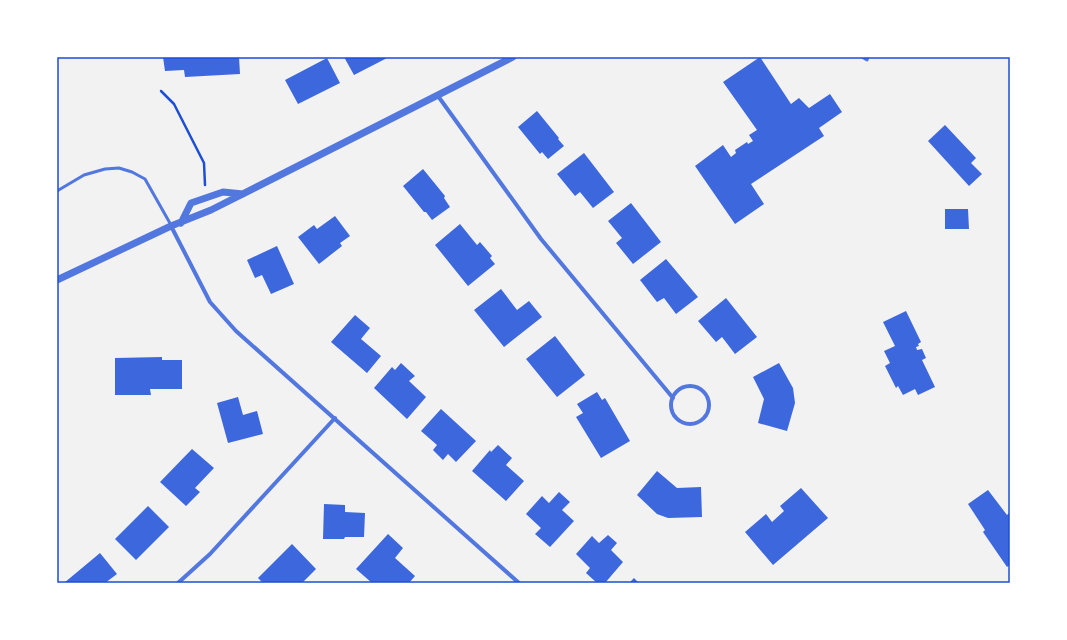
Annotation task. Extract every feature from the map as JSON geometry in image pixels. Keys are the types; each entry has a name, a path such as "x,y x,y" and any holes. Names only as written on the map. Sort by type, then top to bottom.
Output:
{"street":[{"path":"57,280 171,226 211,210 244,194 513,57"},
{"path":"438,96 541,239 673,398 672,406 674,414 679,420 686,424 694,424 702,420 710,407 706,394 697,387 684,387 677,392 673,398"},
{"path":"181,223 191,204 224,192 244,194"},
{"path":"171,226 210,302 236,331 519,583"},
{"path":"178,583 210,554 335,418"}],"lane":[{"path":"862,57 867,60 868,57"},
{"path":"57,191 84,175 105,169 119,168 132,172 144,179 171,226"}],"path":[{"path":"161,91 174,104 204,163 206,187"}],"building":[{"path":"163,57 239,57 240,74 185,77 184,70 165,71"},
{"path":"344,57 389,57 354,75"},
{"path":"760,57 791,104 799,98 809,108 830,94 842,112 819,128 824,136 751,184 764,204 735,224 695,166 723,145 731,157 736,153 735,150 747,142 748,144 753,141 749,135 757,130 723,82"},
{"path":"327,58 340,83 298,104 285,80"},
{"path":"537,111 564,146 548,159 542,152 540,154 518,127"},
{"path":"945,125 976,158 971,163 982,174 969,186 928,141"},
{"path":"584,153 614,192 593,208 580,192 575,196 557,174"},
{"path":"423,169 445,196 444,198 450,207 432,220 403,186"},
{"path":"631,203 661,242 633,264 616,243 622,238 608,221"},
{"path":"945,209 968,209 969,229 945,229"},
{"path":"335,216 350,236 340,243 342,246 319,264 298,237 314,225 317,229"},
{"path":"460,224 477,245 480,242 492,256 490,258 495,264 468,286 435,245"},
{"path":"277,246 294,284 271,294 262,275 255,278 247,260"},
{"path":"666,259 698,297 676,314 664,298 657,302 640,280"},
{"path":"501,289 517,310 529,301 542,317 504,347 474,310"},
{"path":"726,298 757,337 735,354 722,337 716,342 698,321"},
{"path":"906,311 921,342 918,344 919,346 916,347 917,350 922,349 926,358 922,360 935,387 918,395 915,389 903,395 898,386 896,388 885,366 890,363 884,351 895,346 883,322"},
{"path":"355,315 370,328 361,339 381,356 367,373 331,342"},
{"path":"555,336 585,375 557,397 526,359"},
{"path":"162,357 162,360 182,360 182,389 150,389 151,395 115,395 115,358"},
{"path":"401,363 415,376 409,381 426,397 407,419 374,388 392,367 395,370"},
{"path":"779,363 793,388 795,403 787,431 758,423 764,399 753,377"},
{"path":"597,392 602,400 605,398 630,441 601,458 576,417 583,413 577,404"},
{"path":"238,397 243,415 257,411 263,434 228,443 217,403"},
{"path":"441,409 476,441 456,462 448,454 443,460 433,450 437,445 421,431"},
{"path":"498,445 512,458 506,465 524,481 506,501 472,471 490,450 491,452"},
{"path":"192,449 214,468 195,488 200,492 186,506 160,482"},
{"path":"657,471 677,488 701,487 702,517 668,518 657,514 637,495"},
{"path":"801,488 828,518 773,565 745,532 766,514 772,522 784,511 780,506"},
{"path":"988,490 1007,515 1009,513 1010,515 1010,565 1007,567 983,532 985,530 968,504"},
{"path":"559,492 570,502 562,510 574,521 550,547 535,534 541,528 526,514 542,496 549,503"},
{"path":"324,504 345,505 345,512 365,513 364,537 323,539"},
{"path":"148,506 169,527 136,560 115,539"},
{"path":"388,534 403,548 395,558 415,576 409,583 372,583 356,569"},
{"path":"608,535 617,543 611,550 623,562 605,583 597,583 586,573 590,568 576,554 592,536 599,543"},
{"path":"292,544 316,569 302,583 263,583 258,578"},
{"path":"100,553 117,574 105,583 64,583"},
{"path":"634,578 639,583 629,583"}]}
